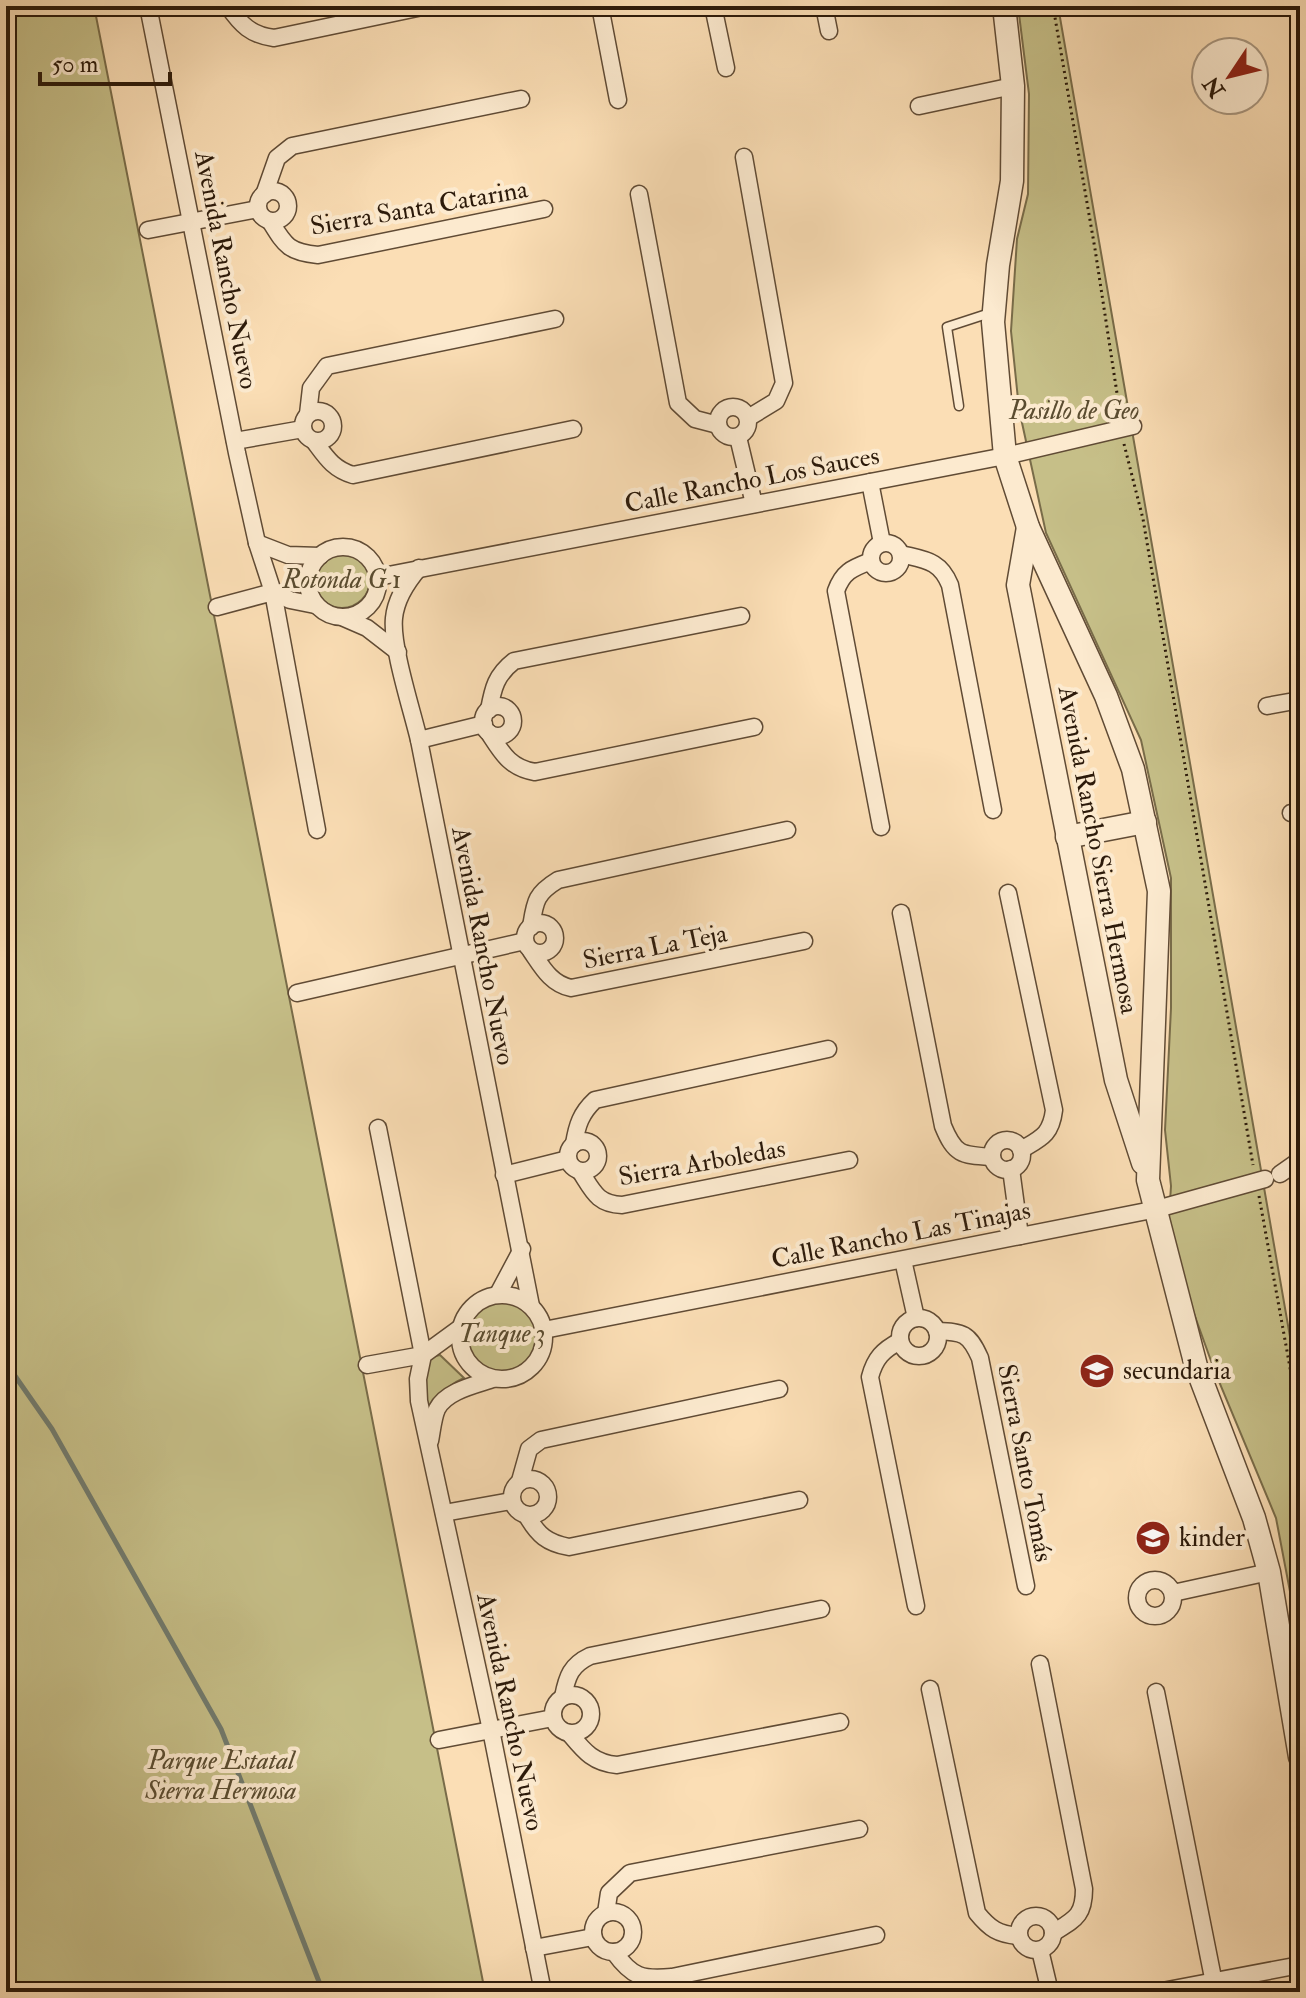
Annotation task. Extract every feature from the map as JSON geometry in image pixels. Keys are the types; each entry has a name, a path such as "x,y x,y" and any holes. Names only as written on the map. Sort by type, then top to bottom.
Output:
{"street":[{"name":"Avenida Rancho Nuevo","path":"149,6 235,441 257,543 273,592 317,830"},
{"path":"228,6 241,24 257,36 274,38 427,6"},
{"path":"600,6 618,100"},
{"path":"713,6 726,68"},
{"path":"824,6 829,31"},
{"name":"Avenida Rancho Sierra Hermosa","path":"1004,6 1013,86 1012,181 994,311 1005,456 1028,527 1106,696 1133,769 1159,891 1148,1180"},
{"path":"919,106 1013,86"},
{"path":"148,230 264,208 270,170 277,158 292,146 521,99"},
{"path":"744,157 784,383 776,401 748,418"},
{"path":"639,194 678,403 695,419 718,425"},
{"name":"Sierra Santa Catarina","path":"264,208 285,244 298,253 318,255 544,209"},
{"path":"555,319 327,366 311,388 308,428 329,462 340,471 353,475 573,429"},
{"path":"735,407 743,410 748,418 748,426 738,437 729,437 718,425 719,416 725,409 735,407"},
{"name":"Calle Rancho Los Sauces","path":"378,585 419,568 1005,456 1128,427"},
{"path":"235,441 308,428"},
{"path":"738,437 754,504"},
{"path":"870,482 882,543"},
{"name":"Avenida Rancho Sierra Hermosa","path":"1028,527 1018,585 1116,1080 1157,1209 1196,1366 1254,1518 1269,1572 1300,1757"},
{"path":"257,543 288,555 320,556"},
{"path":"882,543 897,547 901,554 899,567 890,572 877,570 871,561 872,552 882,543"},
{"path":"394,618 378,585 374,565 366,555 355,549 330,549 311,566 309,593 315,605 328,615 367,628 398,652"},
{"path":"901,554 931,561 945,571 993,810"},
{"path":"871,561 847,570 836,591 881,827"},
{"path":"394,618 405,584 419,568"},
{"path":"344,618 358,615 370,606 378,585"},
{"path":"217,607 273,592 290,600 315,605"},
{"path":"741,616 514,661 495,680 487,722 505,757 519,769 535,772 754,727"},
{"name":"Avenida Rancho Nuevo","path":"394,618 398,652 419,740 531,1306"},
{"path":"1267,706 1300,700"},
{"path":"419,740 487,722"},
{"path":"1067,837 1145,822"},
{"path":"297,993 529,940 535,899 545,887 558,880 787,830"},
{"path":"1008,893 1054,1110 1052,1125 1045,1136 1021,1150"},
{"path":"901,913 943,1126 951,1146 964,1155 992,1157"},
{"name":"Sierra La Teja","path":"529,940 547,974 560,986 571,988 804,941"},
{"path":"504,1175 574,1158 578,1121 595,1100 828,1049"},
{"name":"Avenida Rancho Nuevo","path":"378,1128 423,1355 418,1379 419,1401 491,1730 543,1992"},
{"path":"1008,1139 1021,1150 1021,1159 1011,1169 996,1165 992,1157 993,1148 999,1141 1008,1139"},
{"name":"Sierra Arboledas","path":"574,1158 595,1195 608,1204 622,1205 849,1160"},
{"name":"Calle Rancho Las Tinajas","path":"544,1330 1157,1209 1267,1178 1300,1160"},
{"path":"1011,1169 1020,1236"},
{"path":"498,1294 522,1249"},
{"path":"903,1260 916,1318 906,1322 900,1331 900,1341 905,1350 914,1355 924,1355 932,1350 937,1341 937,1331"},
{"path":"430,1443 438,1408 450,1396 493,1379 509,1379 525,1373 537,1362 544,1347 540,1317 516,1296 498,1294 481,1299 467,1311 460,1328 460,1345 466,1360 478,1372 493,1379"},
{"name":"Sierra Santo Tomás","path":"916,1318 929,1321 937,1331 960,1332 972,1340 980,1358 1026,1586"},
{"path":"367,1365 423,1355 460,1328"},
{"path":"900,1341 885,1349 874,1361 870,1377 916,1606"},
{"path":"520,1481 540,1481 546,1489 548,1499 545,1509 537,1515 527,1516 517,1511 511,1501 512,1489 520,1481 529,1449 541,1440 779,1389"},
{"path":"527,1516 536,1532 551,1544 569,1547 799,1500"},
{"path":"444,1513 511,1501"},
{"path":"1173,1593 1269,1572"},
{"path":"563,1697 567,1676 577,1663 590,1656 821,1609"},
{"path":"1040,1664 1084,1889 1084,1907 1075,1919 1053,1933"},
{"path":"930,1689 977,1913 987,1927 999,1934 1018,1936"},
{"path":"1156,1692 1214,1983"},
{"path":"569,1733 586,1727 591,1711 581,1697 572,1694 557,1702 553,1718 556,1725 569,1733 585,1753 600,1763 617,1765 840,1722"},
{"path":"439,1740 553,1718"},
{"path":"606,1913 609,1893 630,1873 859,1829"},
{"path":"606,1913 623,1915 630,1920 633,1929 629,1945 614,1952 605,1951 593,1937 593,1927 598,1918 606,1913"},
{"path":"1034,1915 1044,1917 1051,1923 1053,1933 1052,1941 1040,1950 1030,1950 1018,1936 1019,1926 1034,1915"},
{"path":"614,1952 626,1969 646,1979 672,1977 876,1935"},
{"path":"534,1948 593,1937"},
{"path":"1040,1950 1050,1992"},
{"path":"1164,1991 1300,1965"}],"lane":[{"path":"959,406 947,327 994,311"}],"path":[{"path":"1053,6 1128,427 1125,452 1143,519 1187,789 1267,1178 1300,1423"}],"green space":[{"name":"Parque Estatal Sierra Hermosa","path":"6,6 94,6 485,1992 6,1992"},
{"name":"Pasillo de Geo","path":"1018,6 1058,6 1300,1394 1300,1644 1276,1518 1215,1372 1192,1308 1169,1218 1171,1186 1165,1130 1171,1008 1171,878 1141,740 1046,533 1019,409 1011,331 1017,239 1028,194 1029,94"},
{"name":"Rotonda G 1","path":"342,552 362,560 370,580 362,600 342,608 322,600 314,580 322,560"},
{"name":"Tanque 3","path":"501,1297 522,1303 532,1313 538,1334 532,1355 522,1365 501,1371 480,1365 470,1355 464,1334 470,1313 480,1303"},
{"path":"440,1355 464,1378 440,1396 429,1423 423,1379 431,1357"}],"waterway":[{"path":"6,1363 52,1429 221,1729 323,1992"}],"place":[{"name":"secundaria","path":"1097,1371"},
{"name":"kinder","path":"1153,1538"}]}
